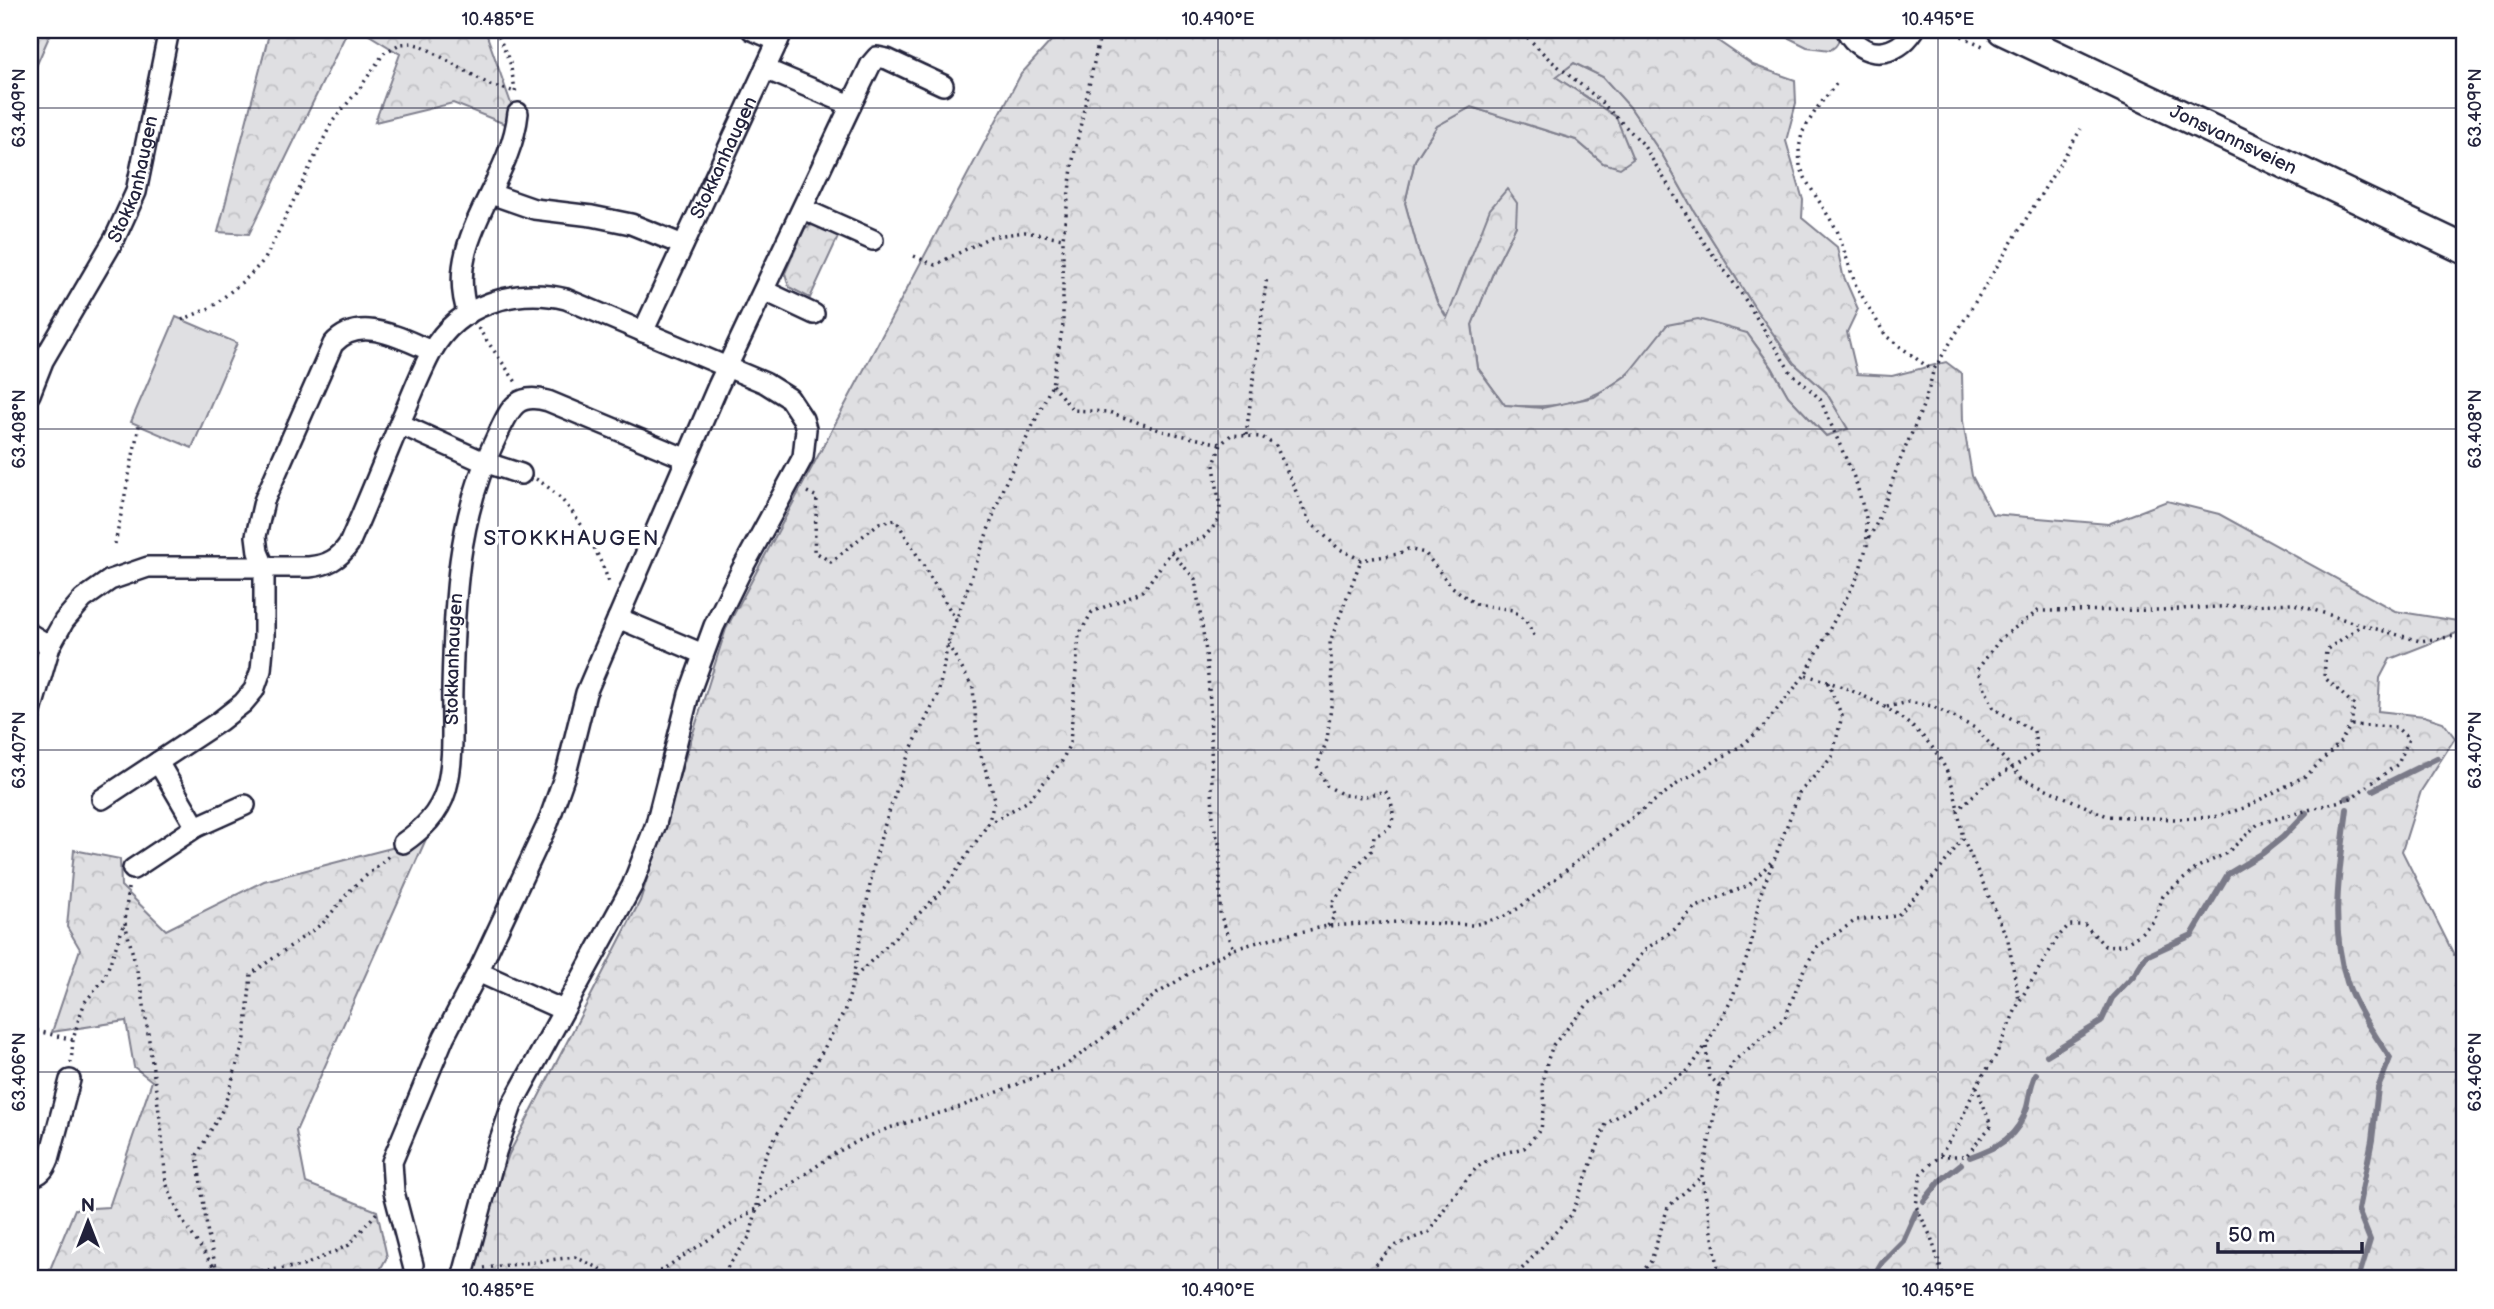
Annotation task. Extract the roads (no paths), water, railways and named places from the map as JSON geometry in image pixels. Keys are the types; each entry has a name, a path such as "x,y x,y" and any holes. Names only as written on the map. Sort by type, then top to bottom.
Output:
{"main road":[{"name":"Jonsvannsveien","path":"2002,30 2464,249"}],"street":[{"name":"Stokkanhaugen","path":"30,394 43,361 114,238 136,192 169,30"},
{"name":"Stokkanhaugen","path":"643,332 780,35 752,30"},
{"path":"1846,30 1857,45 1868,51 1882,52 1903,45 1914,30"},
{"path":"413,1265 391,1175 396,1150 444,1037 478,972 548,823 567,769 586,693 727,367 871,64 877,57 887,59 943,85"},
{"path":"765,69 851,105"},
{"path":"468,314 461,283 463,258 513,143 518,113"},
{"path":"491,194 534,209 631,224 683,246"},
{"path":"803,209 873,240"},
{"path":"765,291 814,314"},
{"path":"30,715 50,646 64,621 83,599 110,580 148,567 319,566 329,564 343,552 432,351 446,332 468,314 506,297 526,294 566,299 727,367 778,390 789,398 803,419 806,443 803,457 727,599 703,654 689,694 649,846 632,886 512,1105 503,1128 464,1274"},
{"path":"102,799 235,710 254,690 263,655 264,566 256,545 260,511 333,344 345,333 377,330 432,351"},
{"name":"Stokkanhaugen","path":"403,843 431,820 448,781 456,596 467,517 484,462 514,405 527,398 548,401 687,459"},
{"path":"400,424 484,462 521,474"},
{"path":"621,609 703,654"},
{"path":"30,634 50,646"},
{"path":"158,762 196,827"},
{"path":"132,869 196,827 245,805"},
{"path":"478,972 563,1010"},
{"path":"30,1177 37,1176 44,1170 49,1159 70,1080"}],"waterway":[{"path":"2373,790 2437,758"},
{"path":"2347,809 2339,874 2338,939 2347,982 2355,1002 2390,1058 2378,1088 2372,1140 2358,1210 2370,1240 2358,1279"},
{"path":"2047,1055 2101,1022 2112,998 2134,975 2146,956 2192,935 2228,874 2263,853 2306,813"},
{"path":"1970,1157 1998,1145 2012,1134 2023,1118 2036,1074"},
{"path":"1924,1201 1941,1180 1961,1164"},
{"path":"1872,1279 1882,1262 1903,1241 1916,1212"}],"district":[{"name":"STOKKHAUGEN","path":"572,538"}]}
